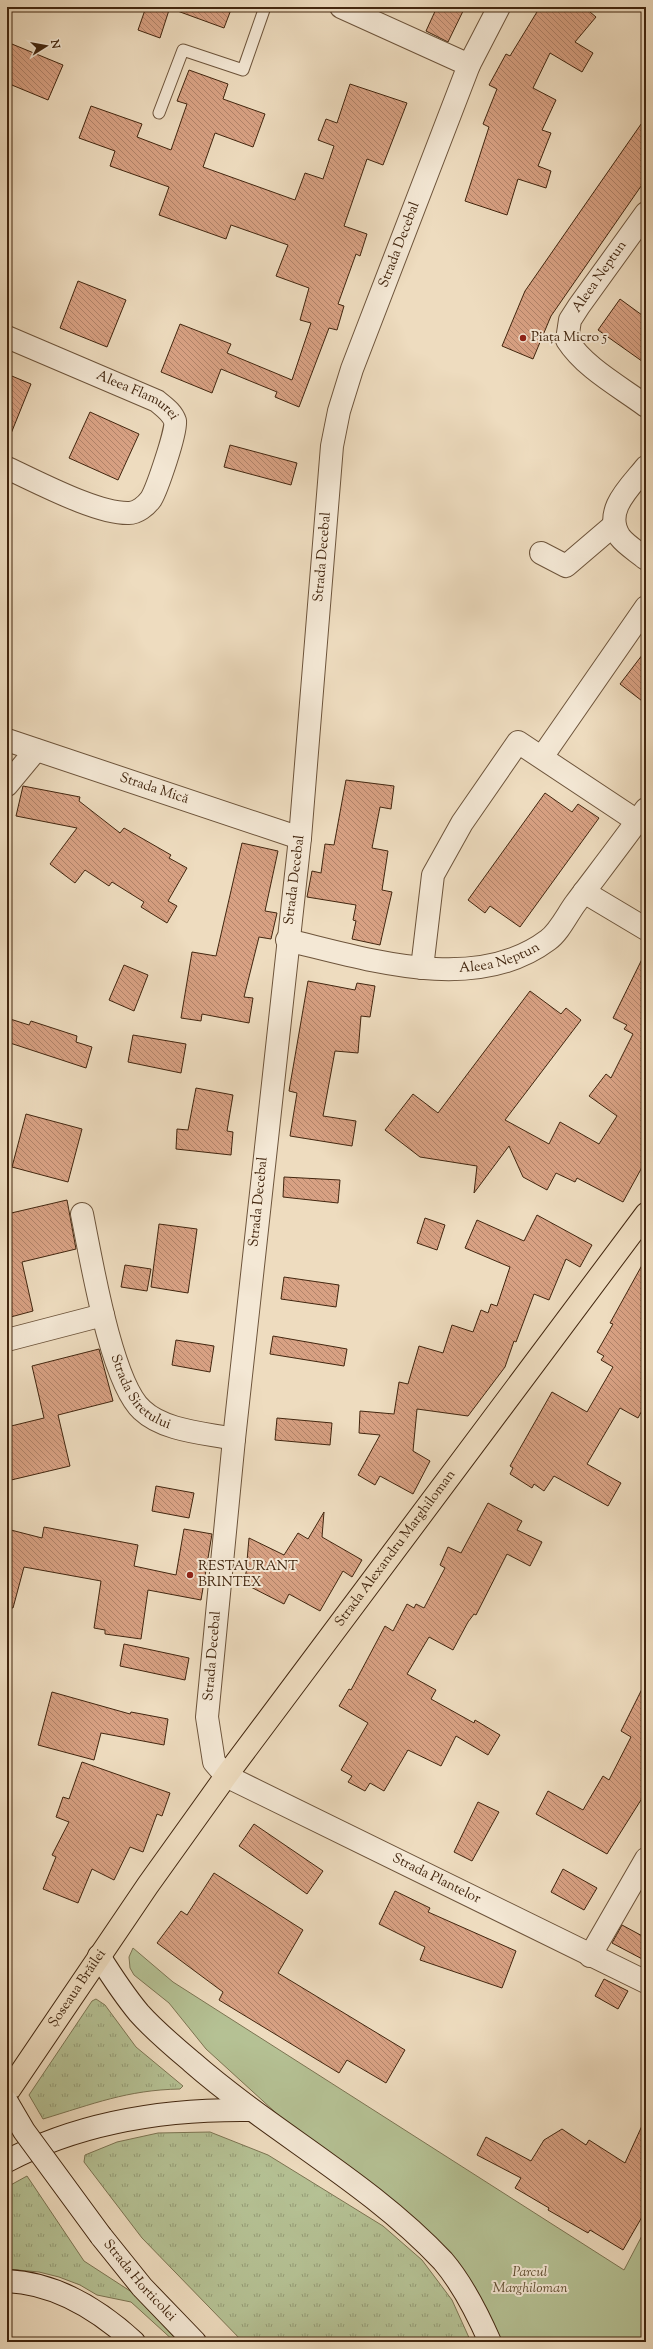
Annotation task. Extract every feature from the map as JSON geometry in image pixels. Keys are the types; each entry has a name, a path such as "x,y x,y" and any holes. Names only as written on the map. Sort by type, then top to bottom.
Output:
{"main road":[{"name":"Strada Alexandru Marghiloman","path":"148,1885 226,1776 646,1214"},
{"name":"Șoseaua Brăilei","path":"7,2093 148,1885"}],"street":[{"path":"340,7 469,64"},
{"name":"Strada Decebal","path":"226,1776 214,1762 208,1717 234,1439 287,940 300,838 332,446 338,411 352,368 469,64 499,7"},
{"name":"Aleea Neptun","path":"646,213 570,320 567,340 575,352 593,368 646,406"},
{"name":"Aleea Flamurei","path":"7,337 157,402 170,412 175,422 174,436 151,498 143,508 131,513 101,509 7,468"},
{"path":"646,467 615,508 614,525 620,538 646,559"},
{"path":"541,552 566,566 614,525"},
{"path":"542,758 646,607"},
{"name":"Strada Mică","path":"7,740 300,838"},
{"path":"422,968 433,875 462,823 518,742 542,758 642,815"},
{"path":"7,785 36,750"},
{"name":"Aleea Neptun","path":"287,940 399,966 422,968 465,968 494,964 524,954 549,939 642,815"},
{"path":"584,892 646,929"},
{"name":"Strada Siretului","path":"82,1214 103,1315 130,1396 142,1411 158,1421 234,1439"},
{"path":"7,1340 103,1315"},
{"name":"Strada Plantelor","path":"226,1776 590,1956 646,1982"},
{"path":"590,1956 646,1859"},
{"path":"99,1956 119,1987 158,2034 250,2110 354,2185 411,2231 444,2263 478,2314 490,2342"},
{"name":"Strada Horticolei","path":"7,2102 24,2131 101,2236 142,2287 195,2342"},
{"path":"7,2161 60,2136 115,2121 217,2110 250,2110"},
{"path":"7,2281 36,2285 77,2300 110,2320 134,2342"}],"lane":[{"path":"159,114 183,50 243,70 265,7"}],"green space":[{"name":"Parcul Marghiloman","path":"133,1948 173,1982 624,2270 646,2228 646,2342 490,2342 444,2263 355,2185 206,2049 169,2003 134,1975 130,1968 129,1957"},
{"path":"96,1999 105,2005 136,2047 183,2086 180,2089 143,2092 110,2099 43,2119 29,2095 92,2001"},
{"path":"210,2132 268,2155 383,2226 422,2260 452,2300 471,2342 243,2342 142,2238 84,2162 85,2155 117,2142 158,2133"},
{"path":"27,2176 84,2261 144,2300 178,2342 175,2342 131,2302 97,2295 80,2285 59,2277 39,2272 7,2269 7,2187"}],"building":[{"path":"146,7 170,7 160,38 138,30"},
{"path":"172,7 232,7 224,28 172,9"},
{"path":"437,7 465,7 448,42 426,31"},
{"path":"540,7 584,7 596,17 575,42 593,53 582,72 550,53 533,88 556,100 542,130 551,133 538,166 551,171 546,188 518,179 507,215 465,201 489,127 483,124 497,89 489,85 506,54 510,56"},
{"path":"7,42 63,65 48,100 7,83"},
{"path":"189,70 228,84 223,99 265,114 253,147 215,133 203,167 295,200 305,173 323,179 334,146 318,140 326,119 337,123 350,84 407,103 383,165 367,159 344,226 367,234 360,256 356,254 338,304 344,306 337,330 329,328 299,407 275,397 277,392 221,369 212,393 161,372 180,324 231,344 227,353 292,380 311,323 300,320 309,288 276,276 288,245 231,225 226,239 159,215 169,187 110,166 115,151 79,138 91,106 142,124 137,137 171,150 187,104 177,101"},
{"path":"646,117 646,179 551,316 533,359 502,346 525,291"},
{"path":"78,281 126,300 107,347 60,328"},
{"path":"620,299 646,318 646,364 598,330"},
{"path":"7,374 31,384 8,441 7,441"},
{"path":"90,412 139,434 118,480 69,458"},
{"path":"230,445 297,463 291,485 224,467"},
{"path":"646,650 646,704 620,684"},
{"path":"346,780 394,786 391,809 380,807 372,848 388,851 382,890 392,892 380,945 352,939 356,921 353,920 356,905 307,897 312,871 321,873 325,844 334,845"},
{"path":"23,786 80,797 79,801 120,833 124,828 171,855 169,858 187,868 168,901 177,906 167,923 141,907 144,902 112,882 109,886 85,870 75,883 50,864 77,828 16,816"},
{"path":"545,793 572,812 578,804 599,818 520,927 490,906 485,913 468,900"},
{"path":"242,843 278,851 265,911 277,913 271,939 259,937 244,997 253,998 249,1023 202,1014 201,1021 181,1018 192,952 216,956"},
{"path":"646,951 646,1160 623,1202 577,1178 575,1182 556,1173 547,1190 523,1177 509,1146 474,1193 477,1166 420,1157 385,1130 413,1094 438,1113 530,991 561,1014 566,1008 581,1020 505,1120 549,1144 560,1122 599,1144 617,1116 589,1096 606,1074 611,1078 633,1034 624,1029 627,1025 613,1018"},
{"path":"124,965 148,975 134,1011 109,1000"},
{"path":"308,981 355,990 357,983 375,986 370,1017 361,1016 358,1053 335,1051 323,1116 356,1121 352,1146 290,1136 297,1093 289,1091"},
{"path":"7,1018 29,1025 31,1021 77,1036 76,1042 92,1047 86,1068 7,1042"},
{"path":"133,1035 186,1044 181,1073 128,1062"},
{"path":"196,1088 233,1095 227,1131 233,1132 231,1155 176,1149 177,1129 188,1130"},
{"path":"26,1114 82,1129 68,1182 12,1167"},
{"path":"284,1177 340,1180 338,1203 283,1197"},
{"path":"67,1200 76,1249 22,1262 33,1311 7,1318 7,1214"},
{"path":"537,1215 592,1245 580,1267 566,1259 549,1300 534,1294 516,1342 514,1341 505,1367 468,1416 417,1409 413,1451 430,1461 413,1494 380,1476 375,1485 358,1475 380,1435 359,1433 360,1411 394,1414 399,1382 408,1384 419,1346 443,1353 452,1325 473,1332 481,1310 488,1313 491,1304 497,1306 510,1267 465,1248 477,1220 524,1241"},
{"path":"425,1218 445,1225 437,1250 417,1243"},
{"path":"159,1224 197,1229 188,1293 151,1287"},
{"path":"646,1258 646,1403 638,1418 620,1408 587,1464 621,1483 608,1506 554,1476 544,1491 534,1484 532,1488 510,1474 513,1468 510,1466 552,1392 587,1412 613,1367 601,1360 604,1356 597,1352 613,1324 610,1323"},
{"path":"125,1265 151,1269 147,1291 121,1287"},
{"path":"284,1277 339,1285 336,1307 281,1299"},
{"path":"273,1336 347,1349 344,1366 270,1354"},
{"path":"176,1340 214,1346 210,1372 172,1365"},
{"path":"99,1349 113,1401 58,1415 70,1466 7,1481 7,1427 44,1418 32,1366"},
{"path":"277,1418 332,1423 330,1445 275,1440"},
{"path":"156,1486 194,1493 189,1518 152,1511"},
{"path":"488,1503 522,1521 517,1530 542,1542 530,1566 507,1554 476,1615 474,1614 468,1622 453,1650 429,1637 407,1674 436,1690 431,1699 474,1723 475,1720 500,1735 488,1755 456,1736 441,1766 408,1750 384,1791 370,1783 365,1791 348,1782 352,1776 341,1770 368,1723 339,1706 349,1689 351,1690 385,1626 393,1631 407,1604 414,1608 416,1604 424,1608 445,1568 440,1565 448,1547 461,1553"},
{"path":"324,1512 322,1537 362,1560 352,1577 343,1571 320,1611 289,1594 284,1604 245,1584 249,1538 284,1555 298,1533 308,1539"},
{"path":"44,1527 138,1545 134,1566 176,1575 184,1529 212,1534 201,1600 148,1590 141,1639 105,1634 105,1630 94,1628 101,1581 24,1567 13,1608 7,1607 7,1529 42,1538"},
{"path":"124,1644 189,1658 185,1680 120,1666"},
{"path":"646,1681 646,1792 607,1854 536,1814 548,1791 583,1810 603,1776 609,1780 631,1737 621,1731"},
{"path":"52,1692 130,1714 131,1712 168,1719 164,1745 101,1733 94,1760 38,1745"},
{"path":"82,1762 170,1793 162,1816 157,1814 143,1852 130,1847 114,1880 92,1869 78,1903 43,1889 56,1857 52,1855 69,1822 56,1817 63,1797 69,1799"},
{"path":"478,1802 499,1812 472,1861 454,1852"},
{"path":"254,1824 323,1871 307,1894 239,1846"},
{"path":"563,1869 597,1888 584,1910 551,1892"},
{"path":"214,1873 303,1930 278,1973 405,2050 386,2083 347,2060 339,2073 219,2000 223,1992 157,1943 181,1911 187,1915"},
{"path":"395,1891 430,1908 428,1912 516,1951 502,1988 420,1960 425,1947 379,1924"},
{"path":"622,1925 646,1938 646,1961 612,1943"},
{"path":"604,1979 628,1991 618,2009 595,1996"},
{"path":"646,2117 646,2210 623,2250 590,2230 588,2233 548,2210 549,2208 515,2188 521,2178 477,2155 486,2137 531,2161 544,2140 562,2129 586,2145 589,2140 625,2163"}],"place":[{"name":"Piața Micro 5","path":"523,338"},
{"name":"RESTAURANT BRINTEX","path":"190,1575"}]}
